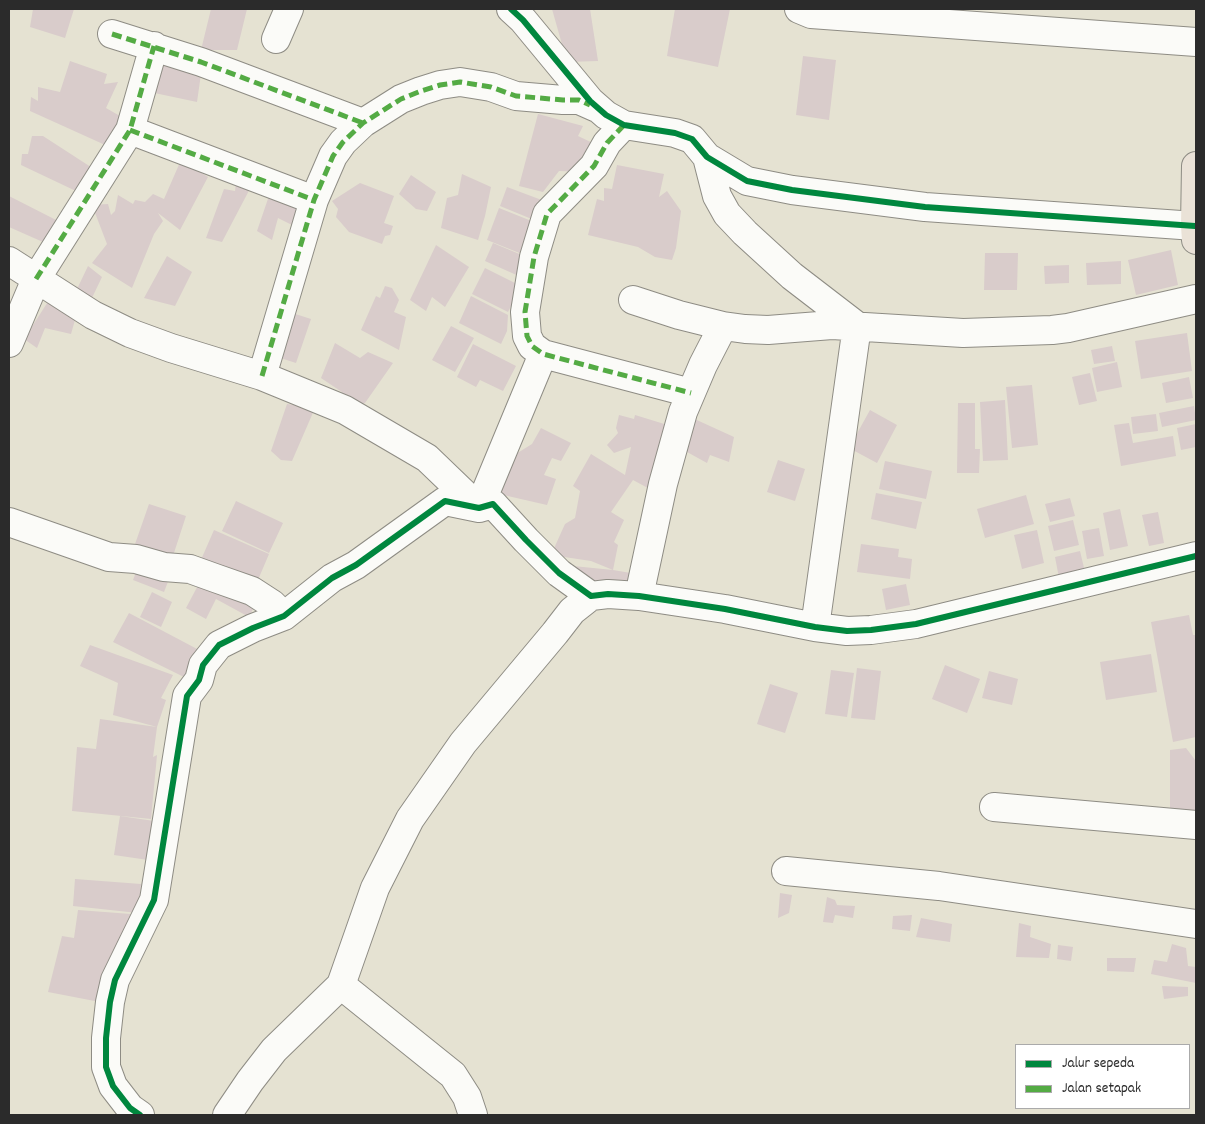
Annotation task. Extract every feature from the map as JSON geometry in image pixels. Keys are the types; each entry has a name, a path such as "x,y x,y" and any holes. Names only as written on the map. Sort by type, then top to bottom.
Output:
{"main road":[{"path":"1196,166 1196,233"}],"street":[{"path":"276,39 289,9"},
{"path":"799,9 811,14 1001,19 1196,42"},
{"path":"520,12 597,108 606,115 624,125 675,133 692,139 707,157 746,181 792,190 925,207 1196,233"},
{"path":"112,34 201,62 363,123"},
{"path":"9,343 36,279 130,130 154,46"},
{"path":"262,376 314,200 333,156 343,142 363,123 401,99 440,85 460,82 491,87 516,96 579,100 597,108"},
{"path":"624,125 607,143 594,166 547,214 537,242 525,312 527,336 532,346 543,354 691,393"},
{"path":"130,130 314,200"},
{"path":"707,157 717,196 727,214 792,276 857,326"},
{"path":"9,261 93,315 130,333 171,348 262,376 346,410 427,458 479,508"},
{"path":"634,300 679,315 723,326 768,330 814,325 857,326 963,333 1068,328 1196,299"},
{"path":"639,596 674,441 683,412 703,365 723,326"},
{"path":"816,627 857,326"},
{"path":"479,508 543,354"},
{"path":"140,1115 130,1108 113,1086 106,1067 106,1038 110,1002 115,980 154,900 188,696 199,680 204,665 218,645 284,616 332,578 356,566 445,501 479,508 493,504 560,573 590,596"},
{"path":"9,522 109,557 136,559 164,567 190,569 252,591 272,604 284,616"},
{"path":"227,1115 269,1056 341,985 375,888 410,820 464,743 572,611 590,596 608,594 639,596 725,609 816,627 847,631 871,630 916,624 1196,556"},
{"path":"994,808 1196,825"},
{"path":"786,871 939,886 1196,924"},
{"path":"341,985 453,1075 467,1097 473,1115"}],"building":[{"path":"33,9 74,9 65,38 30,27"},
{"path":"211,9 247,9 237,50 201,50"},
{"path":"552,9 590,9 598,61 567,62"},
{"path":"675,9 730,9 718,67 667,56"},
{"path":"803,56 836,60 829,120 796,115"},
{"path":"160,58 202,67 197,102 145,91"},
{"path":"70,61 107,74 104,84 118,82 106,108 127,120 114,149 30,111 31,97 38,101 38,87 60,92"},
{"path":"538,114 583,126 578,136 597,145 588,172 559,171 543,192 519,186"},
{"path":"32,136 43,136 97,171 78,192 21,165 22,154 28,154"},
{"path":"181,160 208,177 180,230 158,213 163,221 154,234 132,288 92,263 107,244 92,205 108,204 111,215 115,211 118,195 133,204 135,200 145,202 153,194 164,199"},
{"path":"617,165 664,174 659,197 667,191 681,211 676,248 672,260 655,257 638,247 588,235 597,199 604,201 604,188 612,189"},
{"path":"462,174 491,187 478,240 441,228 447,198 458,195"},
{"path":"237,175 254,181 222,242 206,238 224,189 235,191"},
{"path":"411,175 436,192 427,211 416,209 399,194"},
{"path":"360,183 394,196 384,223 393,226 390,235 385,236 382,244 349,232 336,217 338,209 332,201"},
{"path":"507,187 547,202 539,222 500,206"},
{"path":"271,190 307,202 300,229 278,218 272,240 257,231"},
{"path":"9,196 60,222 52,246 9,227"},
{"path":"499,208 539,224 527,256 487,240"},
{"path":"493,243 529,258 521,277 485,261"},
{"path":"436,245 469,267 445,307 432,297 426,311 410,300"},
{"path":"1171,250 1178,285 1136,295 1128,260"},
{"path":"985,253 1018,253 1017,290 984,290"},
{"path":"167,256 192,272 175,306 144,298"},
{"path":"1121,261 1121,284 1087,285 1086,263"},
{"path":"1069,265 1069,283 1045,284 1044,266"},
{"path":"88,266 102,277 90,302 68,285 78,287"},
{"path":"485,268 521,286 508,312 472,294"},
{"path":"385,286 392,288 399,300 394,312 406,317 399,350 361,330 376,296 380,298"},
{"path":"471,296 508,315 507,331 501,344 459,323"},
{"path":"51,297 77,313 71,334 45,328 37,348 24,339"},
{"path":"286,311 311,319 296,363 271,355"},
{"path":"451,326 474,338 455,372 432,360"},
{"path":"1187,333 1192,371 1141,379 1135,341"},
{"path":"335,343 360,358 368,352 393,363 365,403 349,409 344,406 342,392 321,378"},
{"path":"473,344 516,366 503,391 480,380 476,387 457,377"},
{"path":"1112,346 1115,361 1094,364 1091,350"},
{"path":"1117,362 1122,387 1097,392 1092,368"},
{"path":"1090,373 1097,401 1079,405 1072,377"},
{"path":"1189,377 1193,398 1166,403 1162,383"},
{"path":"1032,385 1038,445 1012,448 1006,387"},
{"path":"1005,400 1008,460 983,461 980,402"},
{"path":"958,403 975,403 975,449 980,449 979,473 957,473"},
{"path":"287,404 315,408 292,461 281,460 271,451"},
{"path":"1194,406 1196,420 1162,427 1159,413"},
{"path":"870,410 897,425 877,463 849,448"},
{"path":"1156,414 1158,431 1133,434 1131,417"},
{"path":"619,415 634,419 635,415 674,427 657,493 633,480 611,512 624,520 614,542 618,545 613,570 591,561 551,555 565,524 575,518 580,491 573,486 591,454 625,475 631,447 614,453 607,445 618,433 616,428"},
{"path":"688,416 734,437 729,462 710,455 707,463 678,447"},
{"path":"1129,423 1133,443 1173,436 1176,456 1121,466 1114,425"},
{"path":"1196,424 1196,447 1181,450 1177,428"},
{"path":"541,428 571,443 561,461 552,458 544,475 556,479 547,505 499,494 511,457 532,444"},
{"path":"778,460 805,469 795,501 767,492"},
{"path":"885,461 932,471 926,499 879,489"},
{"path":"876,493 922,502 916,529 871,519"},
{"path":"1026,495 1034,524 985,538 977,509"},
{"path":"1070,498 1075,516 1050,522 1045,504"},
{"path":"236,501 283,523 269,553 222,531"},
{"path":"149,504 186,516 172,559 134,547"},
{"path":"1120,509 1128,546 1110,550 1103,513"},
{"path":"1158,512 1164,543 1149,546 1142,515"},
{"path":"1073,520 1079,545 1054,551 1048,526"},
{"path":"1099,528 1104,556 1087,559 1082,531"},
{"path":"214,530 269,554 255,587 200,562"},
{"path":"1037,530 1044,563 1022,569 1014,535"},
{"path":"861,544 899,549 898,557 912,559 910,579 857,572"},
{"path":"1080,551 1085,572 1059,578 1055,557"},
{"path":"140,562 171,574 164,592 133,580"},
{"path":"573,566 631,573 628,591 571,576"},
{"path":"203,576 256,603 249,617 216,599 206,619 186,608"},
{"path":"906,584 910,605 886,610 882,589"},
{"path":"152,592 172,602 161,627 140,617"},
{"path":"129,613 199,650 186,678 113,642"},
{"path":"1189,615 1193,635 1196,635 1196,737 1173,742 1151,622"},
{"path":"90,645 173,675 161,698 166,700 157,727 113,715 118,683 80,666"},
{"path":"1151,654 1157,692 1106,700 1100,662"},
{"path":"945,665 980,679 967,713 932,699"},
{"path":"857,668 881,671 875,720 851,718"},
{"path":"831,670 854,673 847,717 825,714"},
{"path":"989,671 1018,679 1012,705 982,698"},
{"path":"770,684 798,693 785,733 757,724"},
{"path":"100,719 157,727 153,757 157,755 151,819 72,811 77,747 96,749"},
{"path":"1186,748 1196,761 1196,813 1170,814 1170,750"},
{"path":"120,816 161,822 155,861 114,855"},
{"path":"75,879 141,884 138,913 73,906"},
{"path":"780,893 792,895 789,913 778,918"},
{"path":"827,897 835,900 837,905 855,906 853,918 835,915 833,923 823,922"},
{"path":"78,910 131,914 105,1003 48,992 62,936 74,938"},
{"path":"912,915 910,931 892,929 893,916"},
{"path":"921,918 952,924 950,942 916,937"},
{"path":"1019,923 1031,926 1030,937 1051,944 1049,958 1016,957"},
{"path":"1172,944 1186,948 1188,966 1196,967 1196,983 1151,974 1154,960 1167,962"},
{"path":"1058,945 1073,947 1071,961 1057,959"},
{"path":"1107,958 1136,958 1134,972 1107,971"},
{"path":"1162,986 1188,987 1188,996 1164,999"}],"marked path":[{"path":"112,34 201,62 363,123"},
{"path":"36,279 130,130 154,46"},
{"path":"262,376 314,200 333,156 343,142 363,123 401,99 440,85 460,82 491,87 516,96 579,100 590,105"},
{"path":"624,125 607,143 594,166 547,214 534,257 525,312 527,336 532,346 543,354 691,393"},
{"path":"130,130 314,200"}],"cycle path":[{"path":"511,9 523,20 590,101 606,115 624,125 675,133 692,139 707,157 747,181 792,190 925,207 1195,226"},
{"path":"140,1115 130,1108 113,1086 106,1067 106,1038 110,1002 115,980 154,900 187,696 199,680 203,665 219,645 253,628 284,616 332,578 356,565 445,501 479,508 493,504 559,573 591,596 608,594 639,596 847,631 916,624 1196,556"}]}
